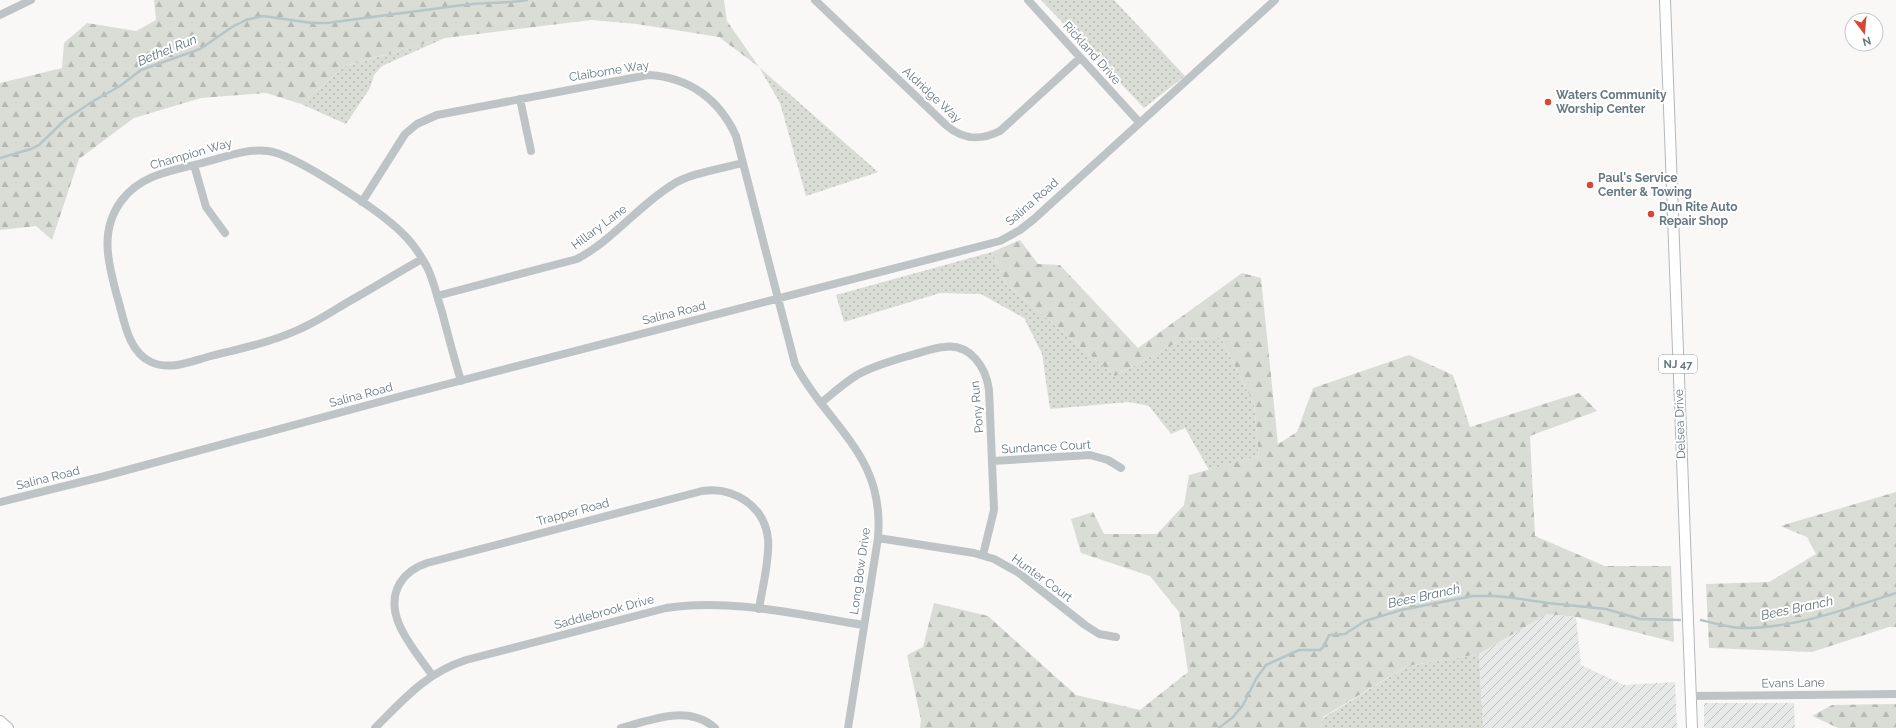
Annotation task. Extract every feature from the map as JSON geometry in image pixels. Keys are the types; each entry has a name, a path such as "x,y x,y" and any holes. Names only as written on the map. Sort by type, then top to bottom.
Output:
{"main road":[{"name":"Delsea Drive","path":"1665,0 1692,728"},
{"path":"0,721 8,728"}],"street":[{"path":"0,15 31,0"},
{"name":"Aldridge Way","path":"815,0 946,125 963,137 984,137 1000,131 1080,58"},
{"name":"Rickland Drive","path":"1028,0 1139,122"},
{"name":"Salina Road","path":"0,502 105,476 461,381 990,245 1010,237 1034,219 1275,0"},
{"name":"Claiborne Way","path":"362,202 399,142 409,129 417,124 442,114 637,76 660,76 682,81 701,91 722,112 736,136 778,299"},
{"path":"520,99 531,151"},
{"name":"Champion Way","path":"422,259 315,322 290,334 262,343 168,366 151,362 139,353 131,341 109,266 106,245 107,236 117,207 135,188 158,174 242,153 260,151 275,152 298,162 362,202 402,232 422,259 431,275 461,381"},
{"name":"Hillary Lane","path":"437,296 578,259 593,249 673,184 742,163"},
{"path":"194,165 206,207 225,233"},
{"name":"Long Bow Drive","path":"778,299 795,364 806,384 858,452 869,471 877,500 878,538 848,728"},
{"name":"Pony Run","path":"820,403 856,376 872,368 945,346 959,349 973,355 986,374 989,390 993,461 994,510 983,555"},
{"name":"Sundance Court","path":"993,461 1090,455 1108,460 1121,468"},
{"name":"Trapper Road","path":"432,675 400,626 395,613 394,606 396,592 401,581 410,571 427,563 702,491 716,490 736,495 750,504 764,524 768,545 759,609"},
{"name":"Hunter Court","path":"878,538 983,555 994,559 1019,573 1085,625 1099,634 1116,637"},
{"name":"Saddlebrook Drive","path":"375,728 410,692 432,675 466,660 666,608 719,604 864,625"},
{"name":"Evans Lane","path":"1691,696 1896,694"},
{"path":"621,728 663,717 681,715 698,718 715,728"}],"shaded area":[{"path":"1547,614 1576,617 1581,665 1624,685 1675,682 1677,728 1483,728 1479,654"},
{"path":"1704,703 1794,703 1795,728 1704,728"}],"green space":[{"path":"154,0 724,0 727,21 759,67 719,37 637,24 591,20 445,38 345,66 301,104 266,93 201,98 134,118 79,159 52,240 36,226 0,230 0,83 62,68 64,43 87,23 136,31 156,20"},
{"path":"1041,0 1114,0 1185,76 1144,108"},
{"path":"445,38 382,66 374,75 370,88 346,124 301,104 345,66"},
{"path":"759,67 878,172 806,196 780,103"},
{"path":"1020,240 1038,264 1060,265 1138,348 1242,273 1261,278 1278,444 1297,432 1313,388 1409,355 1453,375 1470,427 1579,393 1597,411 1530,436 1535,536 1605,566 1671,566 1674,642 1576,617 1547,614 1479,654 1407,666 1323,717 1321,728 920,728 921,720 907,655 923,647 934,603 988,616 1076,695 1140,710 1188,672 1179,612 1150,576 1081,553 1071,519 1093,512 1104,534 1157,534 1184,505 1189,475 1259,456 1254,404 1221,338 1183,339 1115,376 1006,284 992,252"},
{"path":"992,252 1006,284 1115,376 1183,339 1221,338 1254,404 1259,456 1209,470 1185,428 1171,434 1149,406 1129,402 1050,409 1042,354 1024,318 981,294 940,293 844,322 836,295"},
{"path":"1896,492 1896,627 1889,627 1812,652 1709,648 1706,584 1769,582 1816,554 1807,537 1780,526"},
{"path":"1479,654 1483,728 1321,728 1323,718 1407,666"},
{"path":"1896,704 1896,728 1838,728 1812,716 1832,705"}],"waterway":[{"name":"Bethel Run","path":"0,158 31,149 39,145 66,119 120,86 141,70 200,49 232,27 246,20 263,16 312,23 327,23 471,4 527,0"},
{"name":"Bees Branch","path":"1701,620 1740,628 1780,625 1819,617 1896,593"},
{"name":"Bees Branch","path":"1219,728 1233,717 1243,705 1256,679 1266,665 1299,650 1320,650 1324,646 1329,635 1345,634 1365,621 1401,610 1473,596 1494,596 1606,609 1640,619 1680,620"}],"place":[{"name":"Waters Community Worship Center","path":"1548,102"},
{"name":"Paul's Service Center & Towing","path":"1590,185"},
{"name":"Dun Rite Auto Repair Shop","path":"1651,214"}]}
